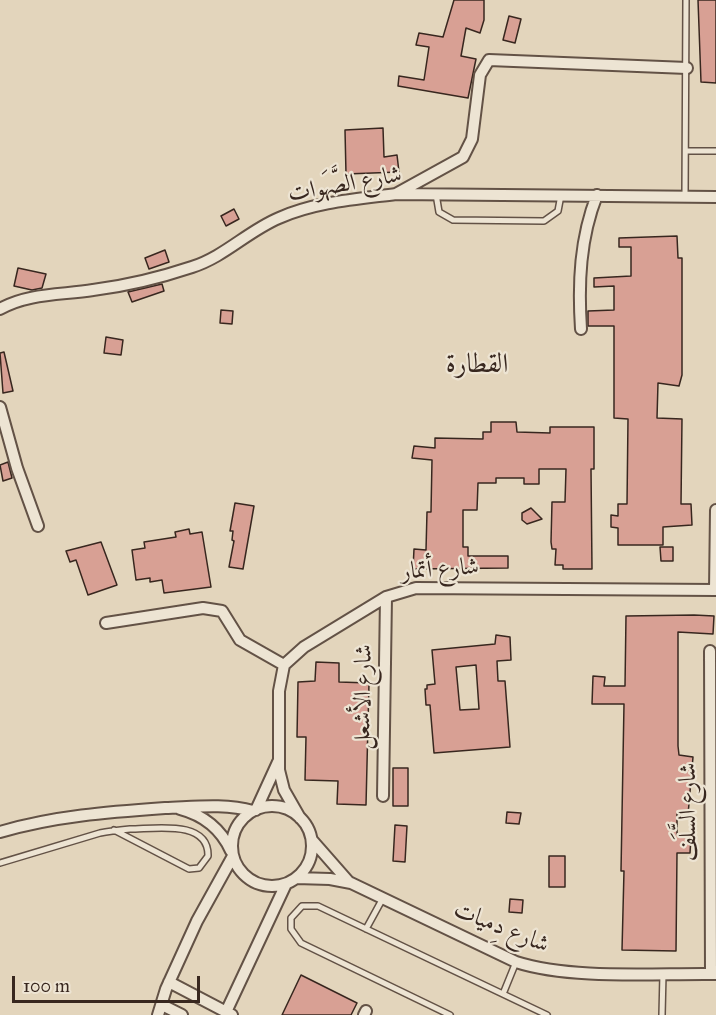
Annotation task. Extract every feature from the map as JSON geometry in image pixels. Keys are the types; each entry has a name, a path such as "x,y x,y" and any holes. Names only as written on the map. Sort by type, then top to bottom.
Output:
{"street":[{"path":"396,194 463,157 472,139 480,75 489,60 687,68"},
{"name":"شارع الصَّهَوات","path":"0,309 24,299 94,291 191,268 214,258 262,226 295,211 396,194 716,196"},
{"path":"581,329 581,258 586,226 597,195"},
{"path":"0,407 17,468 38,526"},
{"path":"716,510 716,590"},
{"name":"شارع أتمار","path":"284,665 293,654 386,597 416,588 716,590"},
{"name":"شارع الأشعل","path":"383,796 386,597"},
{"path":"106,622 216,608 226,616 231,629 240,640 284,665 279,691 279,759 284,790 312,840 311,854 306,868 291,881 276,887 254,882 244,875 228,842 210,823 199,816 174,808"},
{"name":"شارع السَّلَف","path":"710,651 713,974"},
{"path":"182,1015 160,1010 169,982 215,885 233,855 236,829 255,810 279,759"},
{"path":"0,832 89,813 174,808 233,807 255,810 279,807 300,818"},
{"name":"شارع دِميات","path":"312,840 351,883"},
{"name":"شارع دِميات","path":"291,881 330,879 351,883 516,962 563,972 713,974"},
{"path":"169,982 229,1013 291,881"}],"lane":[{"path":"685,196 686,0"},
{"path":"686,151 716,151"},
{"path":"436,194 439,212 453,220 544,221 558,211 561,195"},
{"path":"0,863 114,830 192,831 205,842 208,856 204,865 189,869 114,830"},
{"path":"366,929 382,898"},
{"path":"450,1015 301,943 293,935 290,924 298,909 313,905 547,1015"},
{"path":"503,994 516,962"},
{"path":"662,1015 663,974"}],"building":[{"path":"454,0 484,0 484,20 480,33 466,28 461,56 476,59 468,98 398,86 399,76 424,80 429,47 416,45 419,33 443,37"},
{"path":"698,0 716,0 716,83 701,82"},
{"path":"509,16 521,19 515,43 503,40"},
{"path":"383,128 384,157 397,155 399,172 346,174 345,130"},
{"path":"234,209 239,219 226,226 221,216"},
{"path":"677,236 678,258 682,258 682,375 679,386 658,383 657,418 682,419 681,504 691,504 692,525 663,527 663,545 618,545 618,528 611,527 611,515 618,516 618,504 627,504 628,419 614,418 614,326 588,326 588,311 614,310 614,286 594,287 594,278 631,276 631,247 619,247 619,238"},
{"path":"165,250 169,262 149,269 145,258"},
{"path":"18,268 46,274 42,288 32,290 14,286"},
{"path":"162,284 164,291 132,302 128,292"},
{"path":"221,310 233,311 232,324 220,323"},
{"path":"106,337 123,340 121,355 104,353"},
{"path":"4,352 13,391 3,393 0,353"},
{"path":"491,422 516,422 517,432 550,433 550,427 594,427 594,469 591,469 592,569 563,569 563,565 555,565 556,549 552,549 551,542 552,502 565,502 566,469 539,469 539,484 524,484 524,478 496,478 496,483 478,483 477,510 463,510 463,547 468,547 468,556 508,556 508,568 413,569 414,549 426,550 427,512 431,512 432,460 412,458 414,446 435,448 435,438 483,439 483,432 491,432"},
{"path":"8,462 12,478 3,481 0,465"},
{"path":"235,503 254,506 243,569 229,567 234,541 232,540 233,531 230,531"},
{"path":"531,508 542,519 527,524 522,520 522,513"},
{"path":"189,529 190,534 202,532 211,587 164,593 162,580 150,582 150,578 136,580 132,550 145,548 144,542 176,537 175,532"},
{"path":"101,542 117,585 88,595 76,560 70,562 66,551"},
{"path":"660,547 673,547 673,561 661,561"},
{"path":"626,616 714,616 713,634 678,632 679,755 693,757 688,815 677,814 677,835 691,836 690,853 677,853 676,951 622,950 624,704 592,704 593,676 605,677 604,686 625,686"},
{"path":"496,635 510,637 511,660 497,661 498,681 505,681 510,747 434,753 430,705 426,705 425,689 427,685 435,684 432,650 495,644","holes":["476,665 479,709 460,710 456,667"]},
{"path":"316,662 339,663 339,682 369,683 366,805 337,804 338,781 305,780 306,737 297,737 298,682 315,681"},
{"path":"393,768 408,768 408,806 393,806"},
{"path":"507,812 521,813 519,824 506,823"},
{"path":"395,825 407,826 405,862 393,861"},
{"path":"549,856 565,856 565,887 549,887"},
{"path":"510,899 523,900 522,913 509,912"},
{"path":"301,975 357,1003 351,1015 282,1015"}],"district":[{"name":"القطارة","path":"477,365"}]}
